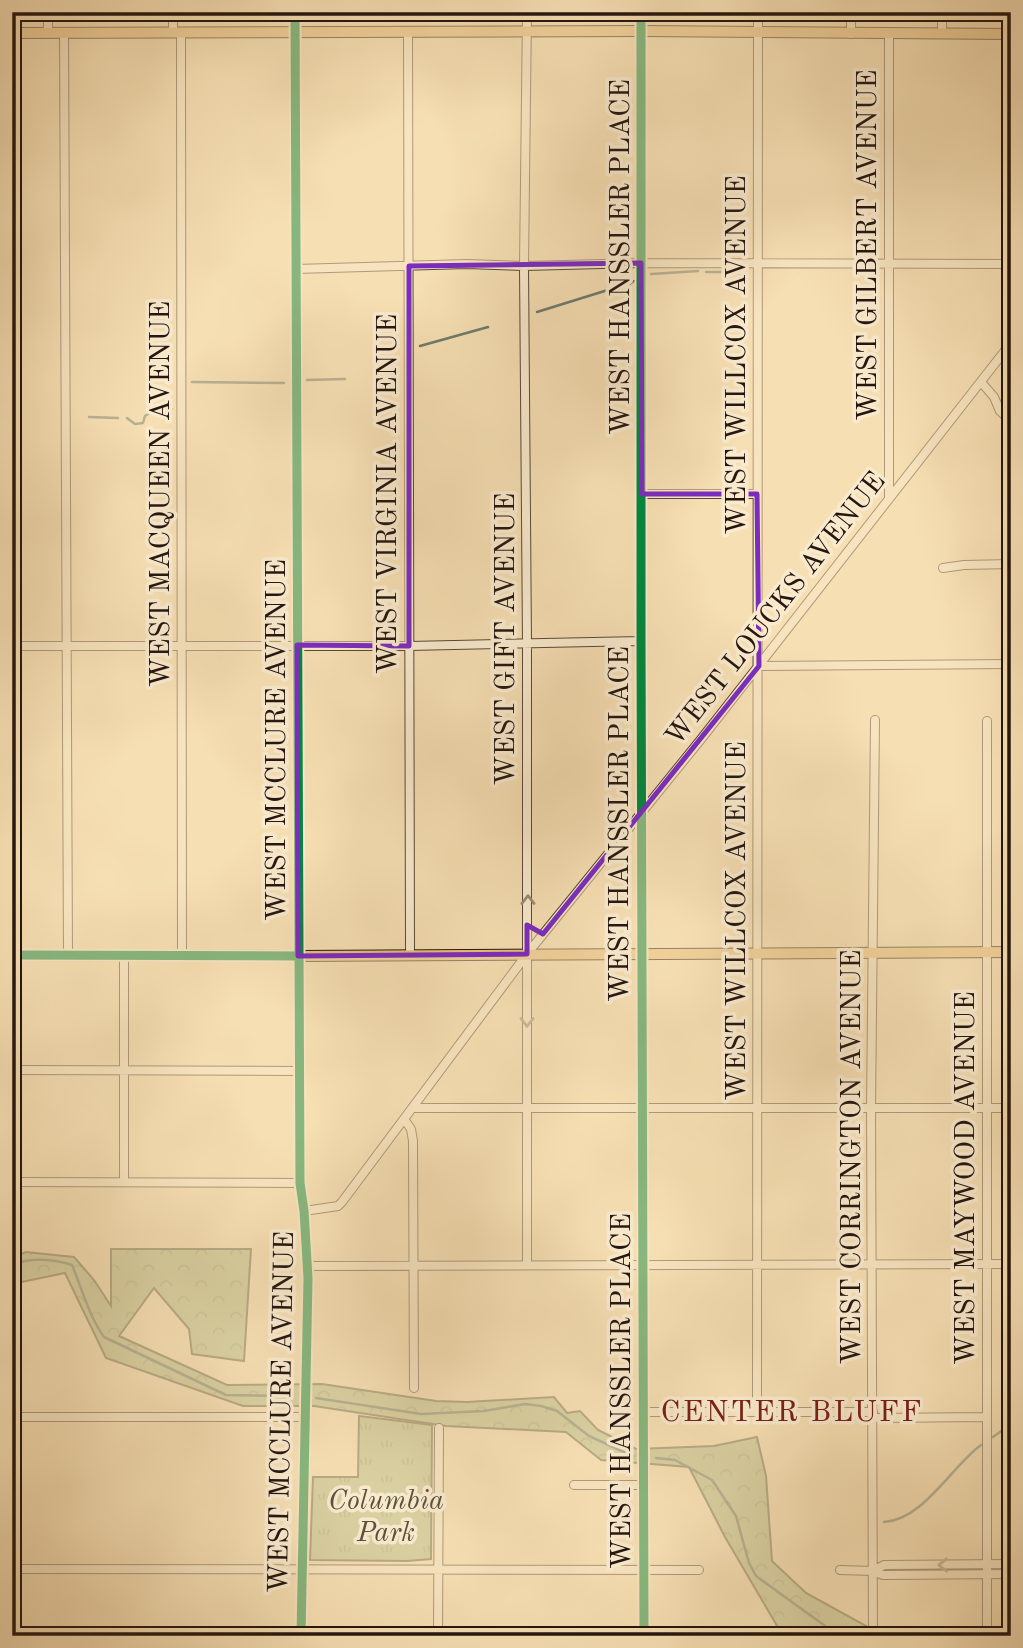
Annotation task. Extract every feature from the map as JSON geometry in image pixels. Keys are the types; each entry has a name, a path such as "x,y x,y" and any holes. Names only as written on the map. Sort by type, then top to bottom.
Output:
{"main road":[{"path":"12,33 642,31 1010,34"},
{"path":"12,955 1011,952"}],"street":[{"path":"48,12 48,33"},
{"name":"WEST MACQUEEN AVENUE","path":"173,12 177,32 182,955"},
{"name":"WEST MCCLURE AVENUE","path":"295,12 300,1183 308,1266 301,1636"},
{"name":"WEST GIFT AVENUE","path":"527,12 524,267 527,1265"},
{"name":"WEST HANSSLER PLACE","path":"642,12 644,1636"},
{"name":"WEST WILLCOX AVENUE","path":"757,1411 758,12"},
{"name":"WEST GILBERT AVENUE","path":"850,34 851,12"},
{"path":"942,12 942,34"},
{"path":"64,32 68,955"},
{"name":"WEST VIRGINIA AVENUE","path":"408,33 410,955"},
{"name":"WEST GILBERT AVENUE","path":"889,34 889,499"},
{"path":"296,269 467,264 524,267 641,263 1010,264 1010,34"},
{"name":"WEST LOUCKS AVENUE","path":"304,1211 338,1206 527,954 759,666 1011,343"},
{"path":"981,382 995,397 1000,411 1011,421"},
{"path":"642,494 758,494"},
{"path":"943,568 1011,564"},
{"path":"12,646 409,646 641,641"},
{"path":"759,666 1011,664"},
{"name":"WEST CORRINGTON AVENUE","path":"873,1636 871,1108 875,720"},
{"name":"WEST MAYWOOD AVENUE","path":"987,721 987,1636"},
{"path":"527,925 543,934"},
{"path":"124,955 124,1182"},
{"path":"513,974 527,984"},
{"path":"12,1070 299,1071"},
{"path":"412,1108 1011,1108"},
{"path":"404,1119 411,1129 414,1141 415,1388"},
{"path":"12,1182 300,1183"},
{"path":"308,1266 1011,1264"},
{"path":"644,1412 757,1411 987,1417"},
{"path":"12,1416 306,1417"},
{"path":"438,1636 439,1428"},
{"path":"574,1485 644,1485"},
{"path":"840,1570 873,1570 884,1565 1011,1564"},
{"path":"12,1569 699,1570"},
{"path":"873,1570 883,1575 1011,1574"}],"highlighted area":[{"path":"641,263 642,494 757,494 759,666 543,934 527,925 527,954 298,956 297,645 409,646 409,266"}],"green space":[{"path":"111,1249 251,1249 244,1361 192,1354 189,1329 154,1288 119,1336 227,1385 322,1384 436,1401 554,1397 567,1413 580,1411 598,1430 636,1449 714,1446 757,1437 766,1476 772,1561 806,1593 868,1627 878,1636 783,1636 725,1537 689,1467 601,1460 566,1432 446,1426 314,1406 243,1406 106,1358 65,1273 12,1284 12,1258 26,1252 74,1257 94,1280 111,1306"},
{"name":"Columbia Park","path":"359,1416 432,1425 431,1559 310,1560 313,1477 358,1477"}],"waterway":[{"path":"651,274 698,271"},
{"path":"706,272 738,272"},
{"path":"537,312 611,289 623,288 634,281"},
{"path":"420,346 488,327"},
{"path":"307,380 345,379"},
{"path":"192,382 284,383"},
{"path":"127,418 135,424 143,423 145,416 151,412 172,409"},
{"path":"89,417 118,418"},
{"path":"12,1265 42,1260 72,1265 90,1311 104,1337 226,1395 290,1396"},
{"path":"316,1398 421,1414 484,1411 525,1404 541,1406 557,1411 589,1436 633,1456"},
{"path":"993,1437 1011,1424"},
{"path":"884,1522 912,1512 981,1445"},
{"path":"656,1458 675,1460 712,1480 736,1516 749,1563 756,1576 839,1636"}],"cycle path":[{"path":"295,12 300,1183 308,1278 301,1636"},
{"path":"641,12 644,1636"},
{"path":"12,955 298,956"}],"district":[{"name":"CENTER BLUFF","path":"792,1411"}]}
